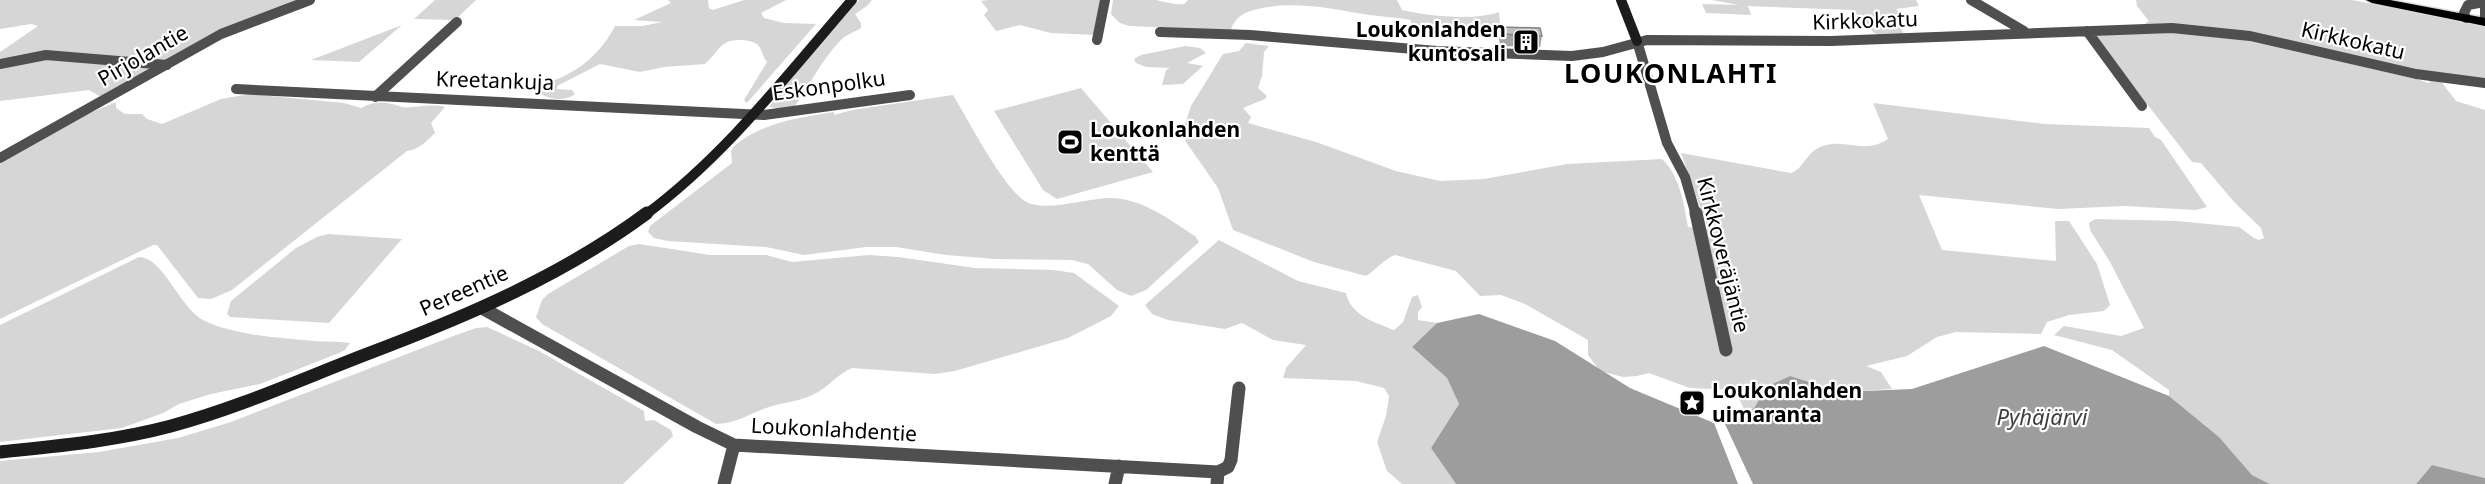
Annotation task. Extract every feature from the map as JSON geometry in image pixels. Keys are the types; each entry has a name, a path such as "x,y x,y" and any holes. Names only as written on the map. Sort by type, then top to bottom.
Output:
{"main road":[{"path":"2372,0 2485,19"},
{"path":"2394,0 2465,16"}],"street":[{"name":"Pirjolantie","path":"0,158 236,27 310,0"},
{"name":"Pereentie","path":"0,452 87,443 171,426 257,398 482,308 577,258 640,219 714,156 852,0"},
{"path":"1097,39 1105,0"},
{"name":"Kirkkoveräjäntie","path":"1621,0 1637,41 1667,143 1685,177 1695,210 1726,350"},
{"path":"1971,0 2026,32"},
{"path":"2465,16 2468,5 2485,2 2485,19"},
{"path":"375,97 457,22"},
{"name":"Kirkkokatu","path":"1160,32 1250,35 1419,50 1572,56 1603,52 1637,41 1756,39 1831,42 2026,32 2172,28 2234,33 2407,72 2485,83"},
{"path":"2087,31 2142,106"},
{"path":"0,64 46,55 167,64"},
{"name":"Kreetankuja","path":"236,89 375,97 515,100 752,115"},
{"name":"Eskonpolku","path":"752,115 793,112 910,95"},
{"name":"Loukonlahdentie","path":"482,308 666,411 734,446 1119,466 1217,478 1228,467 1231,460 1239,388"},
{"path":"724,484 734,446"},
{"path":"1115,484 1119,466"}],"shaded area":[{"path":"0,0 303,0 101,97 89,90 0,101 0,52 38,26 31,24 0,29"},
{"path":"435,0 476,0 455,20 414,19"},
{"path":"668,0 708,0 709,8 713,10 744,0 786,0 761,13 764,18 784,23 816,24 747,103 744,100 767,62 758,45 744,40 724,43 705,64 664,67 640,72 600,64 557,86 557,89 572,90 575,94 571,97 557,99 539,92 540,87 574,71 588,60 601,48 615,26 643,26 662,22 634,20 671,3"},
{"path":"859,0 872,0 855,14 861,23 861,28 845,37 834,48 792,110 769,107 785,84"},
{"path":"1101,0 1095,35 1051,33 1020,25 996,31 984,15 988,10 981,1"},
{"path":"1113,0 1156,0 1184,4 1188,0 1397,0 1402,10 1437,16 1464,17 1499,12 1501,33 1489,36 1417,33 1412,30 1411,20 1299,5 1257,9 1245,13 1236,20 1231,30 1129,26 1120,23 1111,14"},
{"path":"1712,0 1916,0 1919,6 1896,9 1902,15 1898,22 1904,35 1882,36 1874,33 1853,10 1748,6 1751,15 1706,13 1702,4 1739,5"},
{"path":"2136,0 2352,0 2485,26 2485,79 2420,71 2347,55 2150,26 2145,23 2149,21 2137,6"},
{"path":"402,25 359,62 311,60"},
{"path":"2210,32 2428,83 2430,82 2428,78 2440,80 2456,101 2485,110 2485,478 2432,465 2416,484 2270,484 2252,475 2219,437 2169,396 2169,390 2112,350 2054,335 2064,326 2121,336 2144,328 2110,262 2090,230 2089,223 2095,219 2177,221 2239,227 2254,238 2259,240 2264,238 2261,228 2235,203 2201,163 2192,162 2092,33"},
{"path":"1246,43 1269,46 1264,52 1262,76 1258,88 1267,96 1243,108 1251,117 1248,123 1316,142 1396,171 1440,181 1484,179 1567,164 1662,159 1677,182 1688,227 1708,229 1681,153 1791,173 1796,171 1817,148 1831,144 1871,146 1888,139 1873,103 2045,124 2149,128 2155,137 2161,140 2207,207 2196,210 2125,206 2058,209 1919,195 1942,250 2056,261 2055,221 2069,221 2097,264 2110,305 2104,311 2069,315 2047,322 2041,334 1956,332 1937,337 1907,356 1866,366 1881,372 1892,389 1841,392 1790,376 1768,386 1754,408 1744,409 1735,390 1690,388 1649,373 1623,377 1600,371 1588,355 1588,340 1525,304 1501,295 1480,296 1456,271 1395,255 1366,276 1314,262 1233,230 1218,188 1186,142 1183,130 1191,106 1223,54 1239,51"},
{"path":"1185,46 1200,48 1206,53 1187,63 1203,66 1183,84 1162,85 1166,70 1170,68 1146,67 1136,63 1134,59 1141,55"},
{"name":"Loukonlahden kenttä","path":"1081,88 1153,172 1057,199 1043,190 994,111"},
{"path":"250,94 344,103 361,108 382,103 402,107 445,107 431,123 435,133 426,142 407,151 232,290 211,299 198,298 157,245 153,245 0,319 0,161 76,119 116,102 116,108 125,114 142,114 147,119 162,124 221,99"},
{"path":"953,95 1004,179 1022,199 1031,204 1043,206 1111,198 1132,201 1169,219 1195,236 1199,242 1146,290 1131,296 1117,290 1088,264 1072,260 995,259 946,255 896,247 866,247 804,255 766,247 668,241 654,238 648,232 650,226 732,163 731,151 734,146 757,131 807,116 834,112 834,115 852,110"},
{"path":"328,234 402,239 329,323 230,317 227,314 231,301 296,248"},
{"path":"1219,240 1298,281 1346,293 1348,301 1358,313 1394,330 1403,322 1412,297 1418,295 1422,307 1418,312 1418,320 1437,323 1412,347 1447,378 1459,404 1431,448 1456,484 1402,484 1387,471 1377,442 1386,416 1389,396 1384,388 1356,381 1283,378 1286,368 1306,345 1273,340 1242,323 1225,329 1168,320 1152,314 1145,305"},
{"path":"639,244 710,255 766,255 792,262 869,255 975,268 1053,270 1074,273 1119,306 1111,316 1068,338 955,371 935,374 852,368 812,395 769,407 730,422 716,424 542,324 536,317 542,300 548,294 629,246"},
{"path":"139,257 148,259 156,265 195,314 215,325 271,337 350,343 345,350 339,353 260,384 211,394 179,404 163,413 122,428 0,442 0,325"},
{"path":"487,327 539,351 644,411 645,421 654,420 671,430 673,436 623,484 0,484 0,461 99,452 178,438 231,422 456,335"}],"water":[{"path":"1479,314 1555,341 1630,388 1714,423 1738,484 1456,484 1431,448 1459,404 1447,378 1412,347 1437,323"},
{"name":"Pyhäjärvi","path":"2044,346 2169,396 2219,437 2252,475 2270,484 1753,484 1724,422 1754,408 1768,386 1790,376 1841,392 1912,389"},
{"path":"2432,465 2485,478 2485,484 2416,484"}],"building":[{"path":"1501,27 1540,28 1542,36 1502,34"}],"place":[{"name":"Loukonlahden kuntosali","path":"1526,42"},
{"name":"Loukonlahden kenttä","path":"1070,142"},
{"name":"Loukonlahden uimaranta","path":"1692,403"}],"district":[{"name":"LOUKONLAHTI","path":"1671,74"}]}
